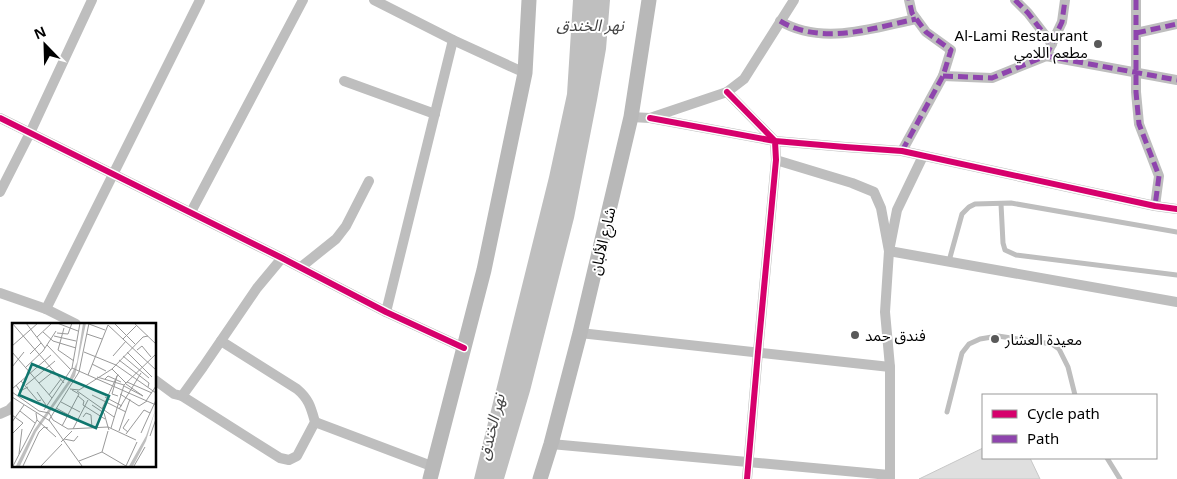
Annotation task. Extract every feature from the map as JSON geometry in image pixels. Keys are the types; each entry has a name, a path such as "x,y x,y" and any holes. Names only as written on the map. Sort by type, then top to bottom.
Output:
{"main road":[{"path":"432,473 484,270 526,74 529,0"},
{"name":"شارع الألبان","path":"540,479 580,333 630,117 649,0"}],"street":[{"path":"0,192 30,133 92,0"},
{"path":"46,309 200,0"},
{"path":"191,212 303,0"},
{"path":"374,0 390,3 454,40 526,74"},
{"path":"650,118 726,92 744,79 794,0"},
{"path":"902,151 943,76 951,50 926,32 912,13 910,0"},
{"path":"1015,0 1028,13 1052,44"},
{"path":"1046,56 1062,22 1065,0"},
{"path":"1136,0 1136,72 1139,124 1159,176 1156,206"},
{"path":"780,21 789,26 822,34 846,33 916,19"},
{"path":"1136,33 1177,24"},
{"path":"386,312 454,40"},
{"path":"943,76 992,78 1046,56 1177,80"},
{"path":"344,81 435,114"},
{"path":"726,92 775,141 776,160 747,479"},
{"path":"630,117 650,118 775,141 902,151 1177,209"},
{"path":"0,118 301,267 386,312 464,348"},
{"path":"551,444 890,477 890,367 885,312 889,250 897,210 923,156"},
{"path":"776,160 852,183 874,192 881,208 889,250"},
{"path":"301,267 336,239 346,226 369,181"},
{"path":"889,250 1177,302"},
{"path":"182,396 257,288 282,258"},
{"path":"0,293 46,309 74,323"},
{"path":"580,333 890,367"},
{"path":"156,381 174,394 182,396 280,458 289,460 297,456 315,422 305,396 221,341"},
{"path":"0,414 12,406"},
{"path":"315,422 432,473"}],"lane":[{"path":"950,261 962,214 975,204 1012,203 1177,232"},
{"path":"1001,204 1005,250 1016,255 1177,275"},
{"path":"947,412 962,353 969,344 980,339 998,336 1052,344 1059,349 1068,367 1075,394"},
{"path":"1108,459 1120,479"}],"water":[{"name":"نهر الخندق","path":"573,0 610,0 606,49 574,218 530,391 504,479 474,479 549,177 567,94"}],"building":[{"path":"982,448 982,459 1030,459 1040,479 919,479"}],"marked path":[{"path":"902,151 943,76 951,50 926,32 912,13 909,0"},
{"path":"1015,0 1028,13 1052,44"},
{"path":"1046,56 1062,22 1065,0"},
{"path":"1136,0 1136,92 1139,124 1159,176 1155,206"},
{"path":"780,21 796,28 830,34 848,33 916,19"},
{"path":"1136,33 1177,24"},
{"path":"943,76 992,78 1046,56 1177,80"}],"cycle path":[{"path":"727,92 775,141 902,151 1155,206 1177,209"},
{"path":"0,118 282,258 386,312 464,348"},
{"path":"650,118 775,141 776,160 747,479"}],"place":[{"name":"Al-Lami Restaurant مطعم اللامي","path":"1098,44"},
{"name":"فندق حمد","path":"855,335"},
{"name":"معيدة العشار","path":"995,339"}]}
